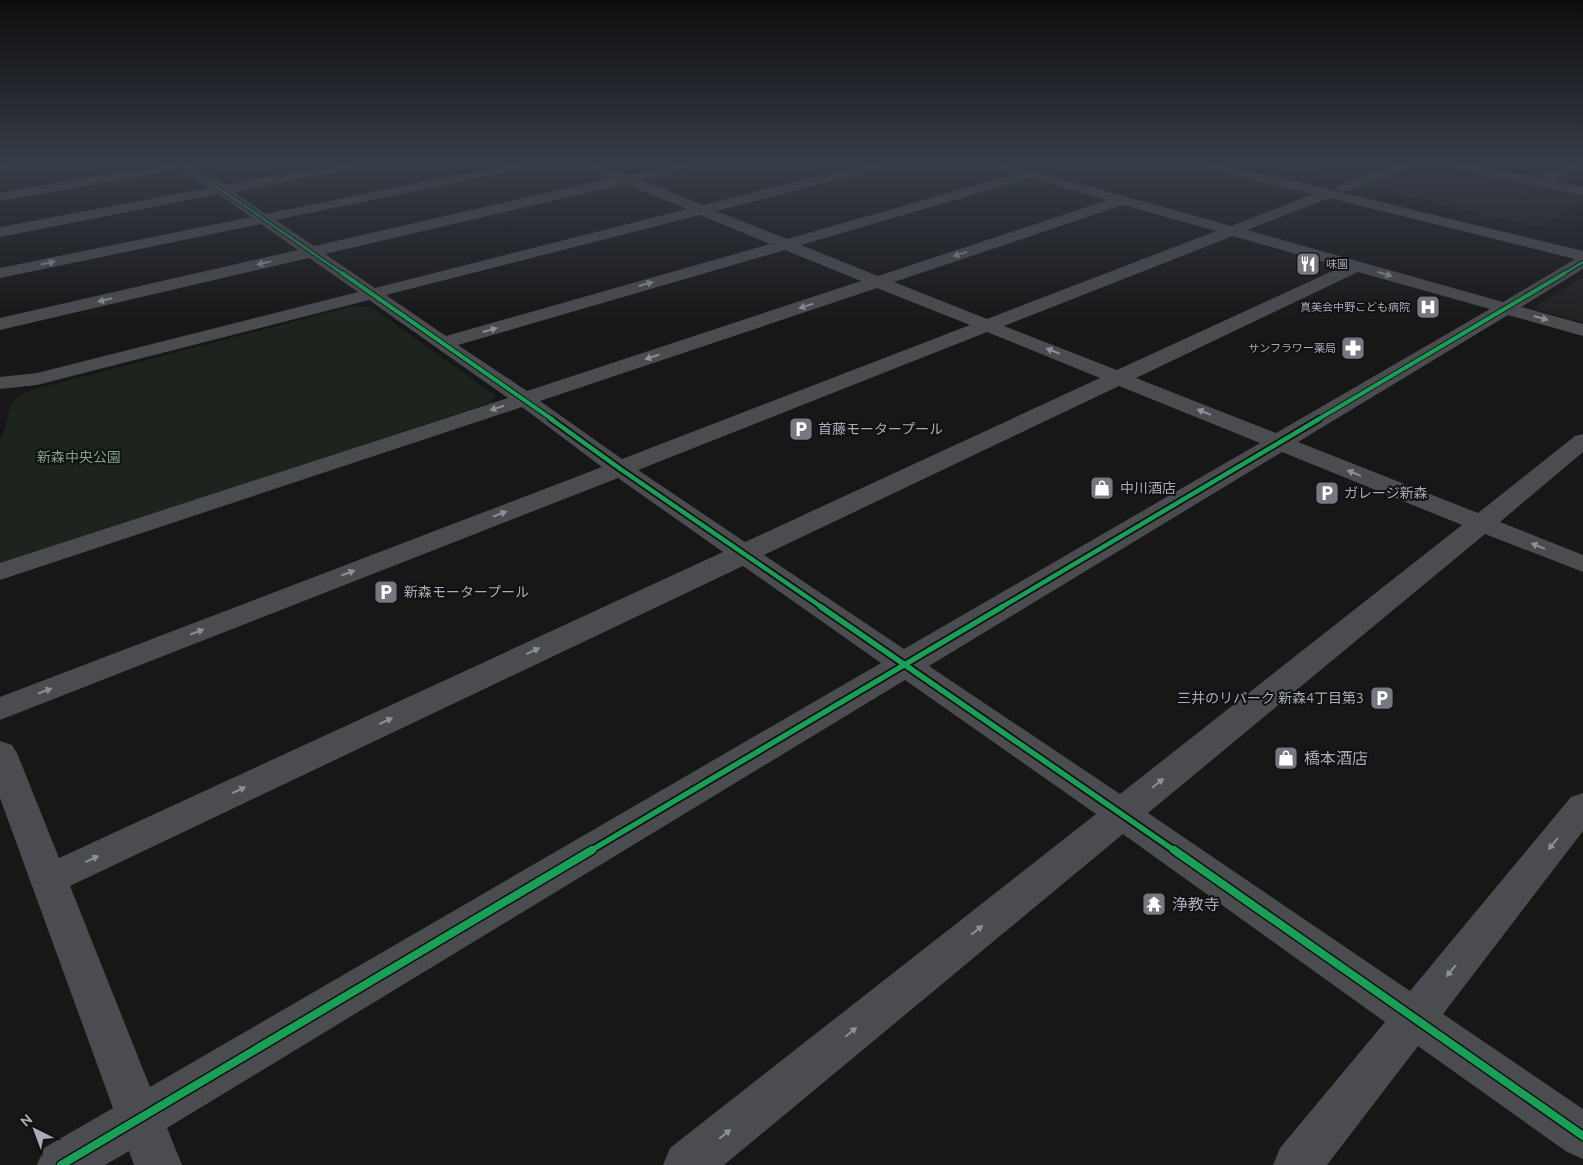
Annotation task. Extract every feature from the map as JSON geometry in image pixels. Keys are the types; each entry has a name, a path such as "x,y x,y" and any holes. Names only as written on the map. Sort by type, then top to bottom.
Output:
{"highway":[{"path":"1419,215 1583,256"},
{"path":"1456,215 1583,246"}],"street":[{"path":"0,232 88,215"},
{"path":"259,215 524,399 619,468 1122,814 1583,1136"},
{"path":"0,273 281,215"},
{"path":"0,324 469,215"},
{"path":"0,383 37,379 680,215"},
{"path":"714,215 1583,564"},
{"path":"443,343 886,215"},
{"path":"0,572 1076,215"},
{"path":"1177,215 1583,330"},
{"path":"0,709 1272,215"},
{"path":"61,1165 1583,262"},
{"path":"48,880 1357,266"},
{"path":"0,398 37,379"},
{"path":"687,1165 1583,441"},
{"path":"0,753 158,1165"},
{"path":"1297,1165 1583,806"}],"shaded area":[{"path":"1488,215 1560,215 1537,227"},
{"path":"1583,277 1583,323 1532,308"}],"green space":[{"name":"新森中央公園","path":"350,307 371,307 496,396 490,403 0,564 0,439 13,401 18,396 32,390"}],"cycle path":[{"path":"259,215 524,399 619,468 1089,791 1583,1136"},
{"path":"61,1165 1583,262"}],"place":[{"name":"味園","path":"1308,264"},
{"name":"真美会中野こども病院","path":"1428,307"},
{"name":"サンフラワー薬局","path":"1353,348"},
{"name":"首藤モータープール","path":"801,429"},
{"name":"中川酒店","path":"1102,488"},
{"name":"ガレージ新森","path":"1327,493"},
{"name":"新森モータープール","path":"386,592"},
{"name":"三井のリパーク 新森4丁目第3","path":"1382,698"},
{"name":"橋本酒店","path":"1286,758"},
{"name":"浄教寺","path":"1154,904"}]}
